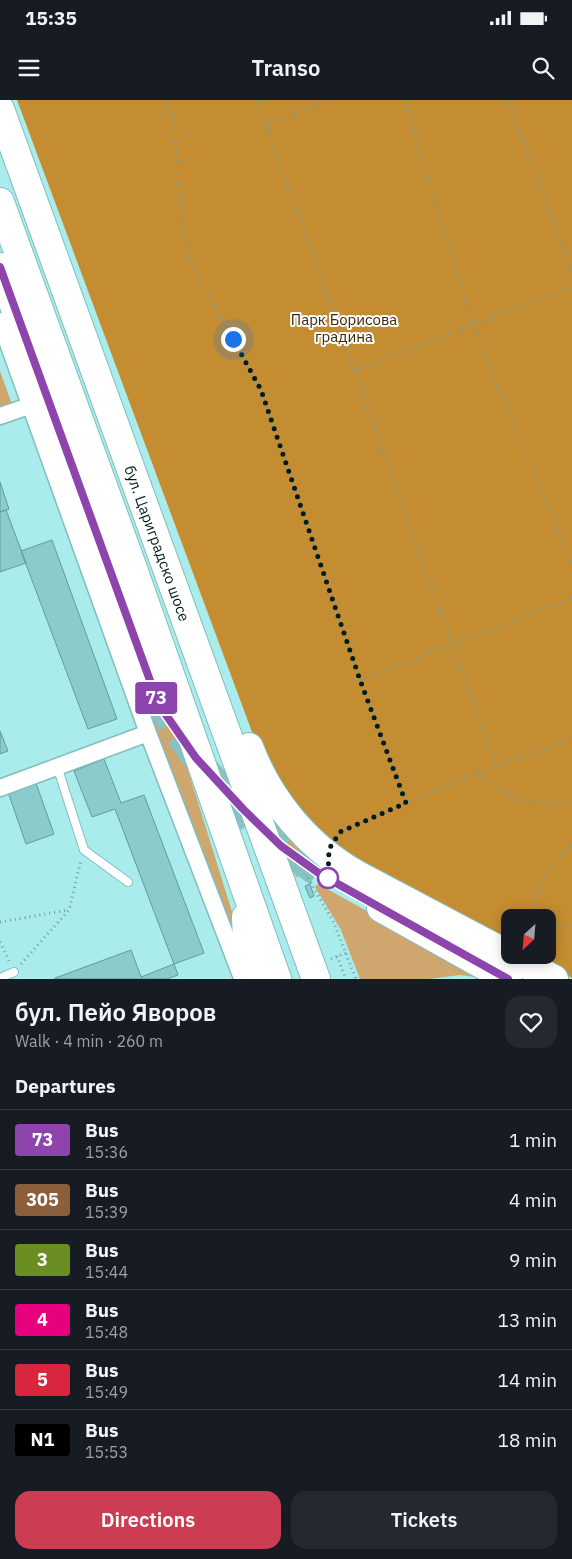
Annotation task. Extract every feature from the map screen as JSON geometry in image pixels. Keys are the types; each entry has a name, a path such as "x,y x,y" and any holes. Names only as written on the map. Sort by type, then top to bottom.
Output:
{"highway":[{"name":"бул. Цариградско шосе","path":"0,109 187,623 322,969"},
{"name":"бул. Цариградско шосе","path":"0,202 131,563 277,979"},
{"path":"0,267 157,699"},
{"path":"187,623 237,716 257,768 278,803 311,841 326,854 356,874 554,979"},
{"path":"310,877 508,979"},
{"path":"244,888 248,979"}],"street":[{"path":"0,321 148,732 242,979"},
{"path":"0,416 30,406"},
{"path":"0,788 148,732"}],"lane":[{"path":"58,766 84,850 128,882"},
{"path":"0,978 14,972"}],"path":[{"path":"163,100 173,116 186,254 261,390 360,680 406,803"},
{"path":"257,100 496,766"},
{"path":"266,124 329,100"},
{"path":"404,100 473,325 572,565"},
{"path":"508,100 572,274"},
{"path":"354,371 572,286"},
{"path":"360,680 572,598"},
{"path":"334,840 340,832 476,773 572,738"},
{"path":"476,773 518,800 572,805"},
{"path":"532,909 545,874 572,845"},
{"path":"0,942 14,972 69,910 84,850"},
{"path":"310,877 334,921 356,979"},
{"path":"0,922 69,910"},
{"path":"556,926 572,928"},
{"path":"322,969 337,956 346,953"},
{"path":"337,956 346,979"}],"shaded area":[{"path":"0,371 13,407 0,412"},
{"path":"165,696 233,915 229,932 146,704"},
{"path":"270,813 319,858 309,872 296,877"},
{"path":"318,884 490,979 460,975 429,979 360,979 341,930 315,887"}],"green space":[{"name":"Парк Борисова градина","path":"17,100 572,100 572,978 546,964 556,964 556,909 501,909 501,939 341,854 316,834 267,772"}],"building":[{"path":"0,482 9,509 0,512"},
{"path":"6,510 26,563 0,572 0,512"},
{"path":"52,540 117,719 88,729 21,551"},
{"path":"0,731 8,751 0,754"},
{"path":"104,759 121,803 144,795 204,953 174,964 115,809 92,817 74,771"},
{"path":"36,783 54,834 26,844 8,792"},
{"path":"310,884 314,896 310,898 305,886"},
{"path":"131,950 142,979 55,979 55,978"},
{"path":"174,964 178,975 167,979 142,979 141,977"}],"tunnel":[{"path":"157,699 190,749 228,796 272,839 320,874"}],"bus line":[{"name":"73","path":"0,267 152,686 164,712 178,734 216,782 272,838 298,860 508,979"}],"route":[{"path":"233,339 261,390 360,680 406,803 340,832 329,849 328,878"}]}
